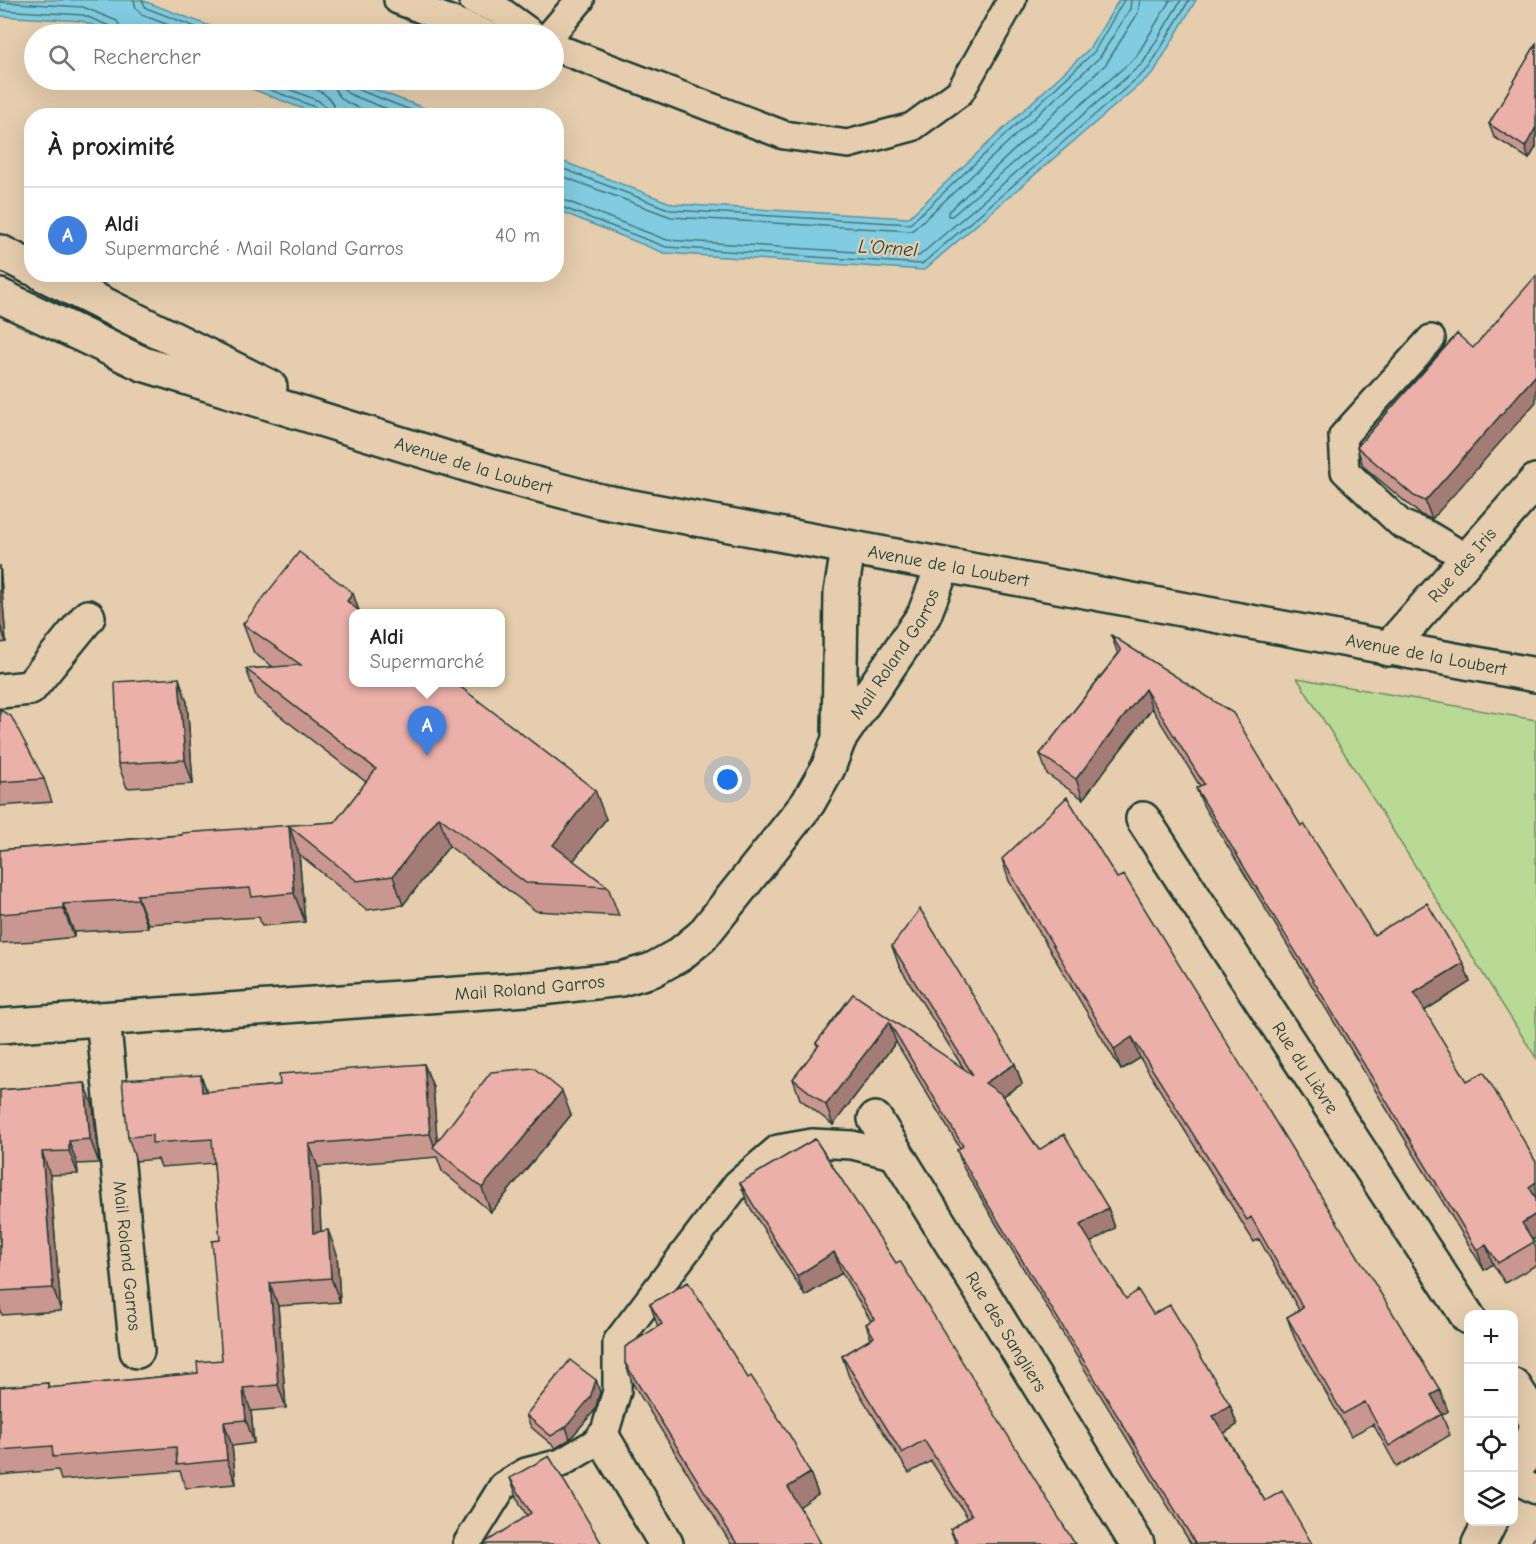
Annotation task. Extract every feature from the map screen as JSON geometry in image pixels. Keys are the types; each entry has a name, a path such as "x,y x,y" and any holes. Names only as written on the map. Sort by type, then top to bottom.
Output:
{"street":[{"path":"0,252 24,264"},
{"name":"Avenue de la Loubert","path":"59,282 366,435"},
{"name":"Avenue de la Loubert","path":"0,296 144,364 366,435 600,501 848,549 1536,675"},
{"name":"Rue des Iris","path":"1388,649 1536,481"},
{"name":"Mail Roland Garros","path":"839,739 841,593 848,549"},
{"name":"Mail Roland Garros","path":"0,1026 542,988 621,979 652,970 679,955 702,936 808,804 828,768 839,739 924,615 943,566"},
{"path":"0,691 30,688 88,617"},
{"name":"Rue du Lièvre","path":"1143,819 1464,1311"},
{"name":"Mail Roland Garros","path":"103,1019 137,1351"},
{"name":"Rue des Sangliers","path":"875,1119 1137,1544"},
{"path":"1518,1392 1536,1420"},
{"path":"1515,1472 1536,1429"},
{"path":"603,1438 666,1544"},
{"path":"1479,1544 1488,1526"}],"lane":[{"path":"398,0 460,24"},
{"path":"473,0 499,10 518,24"},
{"path":"560,24 580,0"},
{"path":"564,51 784,135 848,144 912,127 960,92 1012,0"},
{"path":"1431,339 1343,436 1345,471 1401,524 1428,535 1468,559"},
{"path":"467,1544 503,1486 526,1472 561,1463 603,1438 617,1390 617,1342 737,1185 778,1149 803,1144 852,1145 900,1157"},
{"path":"1518,1481 1536,1490"}],"green space":[{"path":"1297,678 1536,720 1536,1058"}],"water":[{"path":"0,0 141,0 205,24 90,24 82,21 0,16"},
{"name":"L'Ornel","path":"1119,0 1196,0 1154,72 924,270 664,253 564,213 564,162 673,204 908,218 1090,48"},
{"path":"255,90 376,90 424,108 301,108"}],"building":[{"path":"1536,44 1536,127 1525,147 1489,124"},
{"path":"1536,276 1536,375 1425,501 1414,496 1357,447 1457,334 1473,348"},
{"path":"299,552 353,593 347,601 357,609 349,609 349,687 461,687 595,790 553,845 608,887 526,883 439,817 393,876 357,881 289,826 294,893 252,897 250,888 137,895 138,899 63,904 63,908 0,914 0,850 335,822 376,769 246,669 301,665 243,624"},
{"path":"1111,635 1233,713 1301,826 1304,824 1374,935 1427,903 1463,963 1414,993 1467,1081 1484,1072 1536,1162 1536,1182 1529,1187 1536,1198 1536,1214 1522,1223 1534,1242 1498,1263 1486,1245 1477,1250 1196,788 1204,784 1145,689 1076,779 1040,754 1121,651"},
{"path":"179,678 185,760 118,764 115,682"},
{"path":"0,710 11,716 44,779 0,782"},
{"path":"1067,797 1117,878 1124,875 1440,1390 1431,1395 1442,1414 1389,1446 1365,1402 1343,1414 1287,1317 1303,1308 1251,1217 1247,1220 1132,1037 1114,1049 1002,859"},
{"path":"920,909 1015,1064 985,1083 1001,1094 1039,1150 1064,1134 1108,1208 1080,1225 1126,1299 1138,1290 1153,1314 1170,1305 1230,1405 1213,1416 1265,1501 1282,1491 1312,1544 1196,1544 984,1198 957,1150 963,1146 889,1022 826,1105 793,1079 819,1045 816,1043 853,994 973,1075 892,946"},
{"path":"424,1064 430,1134 309,1144 313,1233 328,1230 331,1278 270,1283 278,1385 243,1388 246,1420 224,1422 227,1460 177,1465 176,1447 53,1457 52,1446 0,1450 0,1387 48,1383 48,1388 198,1373 197,1362 222,1360 212,1241 220,1240 212,1139 152,1143 152,1135 128,1137 122,1080 201,1075 202,1092 280,1085 279,1074"},
{"path":"534,1068 562,1091 482,1188 433,1147 491,1072"},
{"path":"85,1083 90,1139 69,1141 69,1151 42,1152 53,1288 0,1291 0,1090"},
{"path":"815,1139 896,1263 900,1261 1075,1544 959,1544 950,1529 972,1515 924,1440 902,1453 842,1356 874,1337 866,1324 874,1319 834,1252 797,1276 740,1183"},
{"path":"688,1282 748,1378 751,1376 792,1439 810,1473 788,1487 821,1544 737,1544 625,1363 625,1347 662,1324 650,1304"},
{"path":"570,1360 596,1380 590,1398 566,1427 551,1436 526,1415"},
{"path":"549,1456 602,1544 483,1544 531,1513 510,1478"},
{"path":"1536,1534 1536,1544 1531,1544"}],"place":[{"name":"Aldi","path":"427,756"}]}
